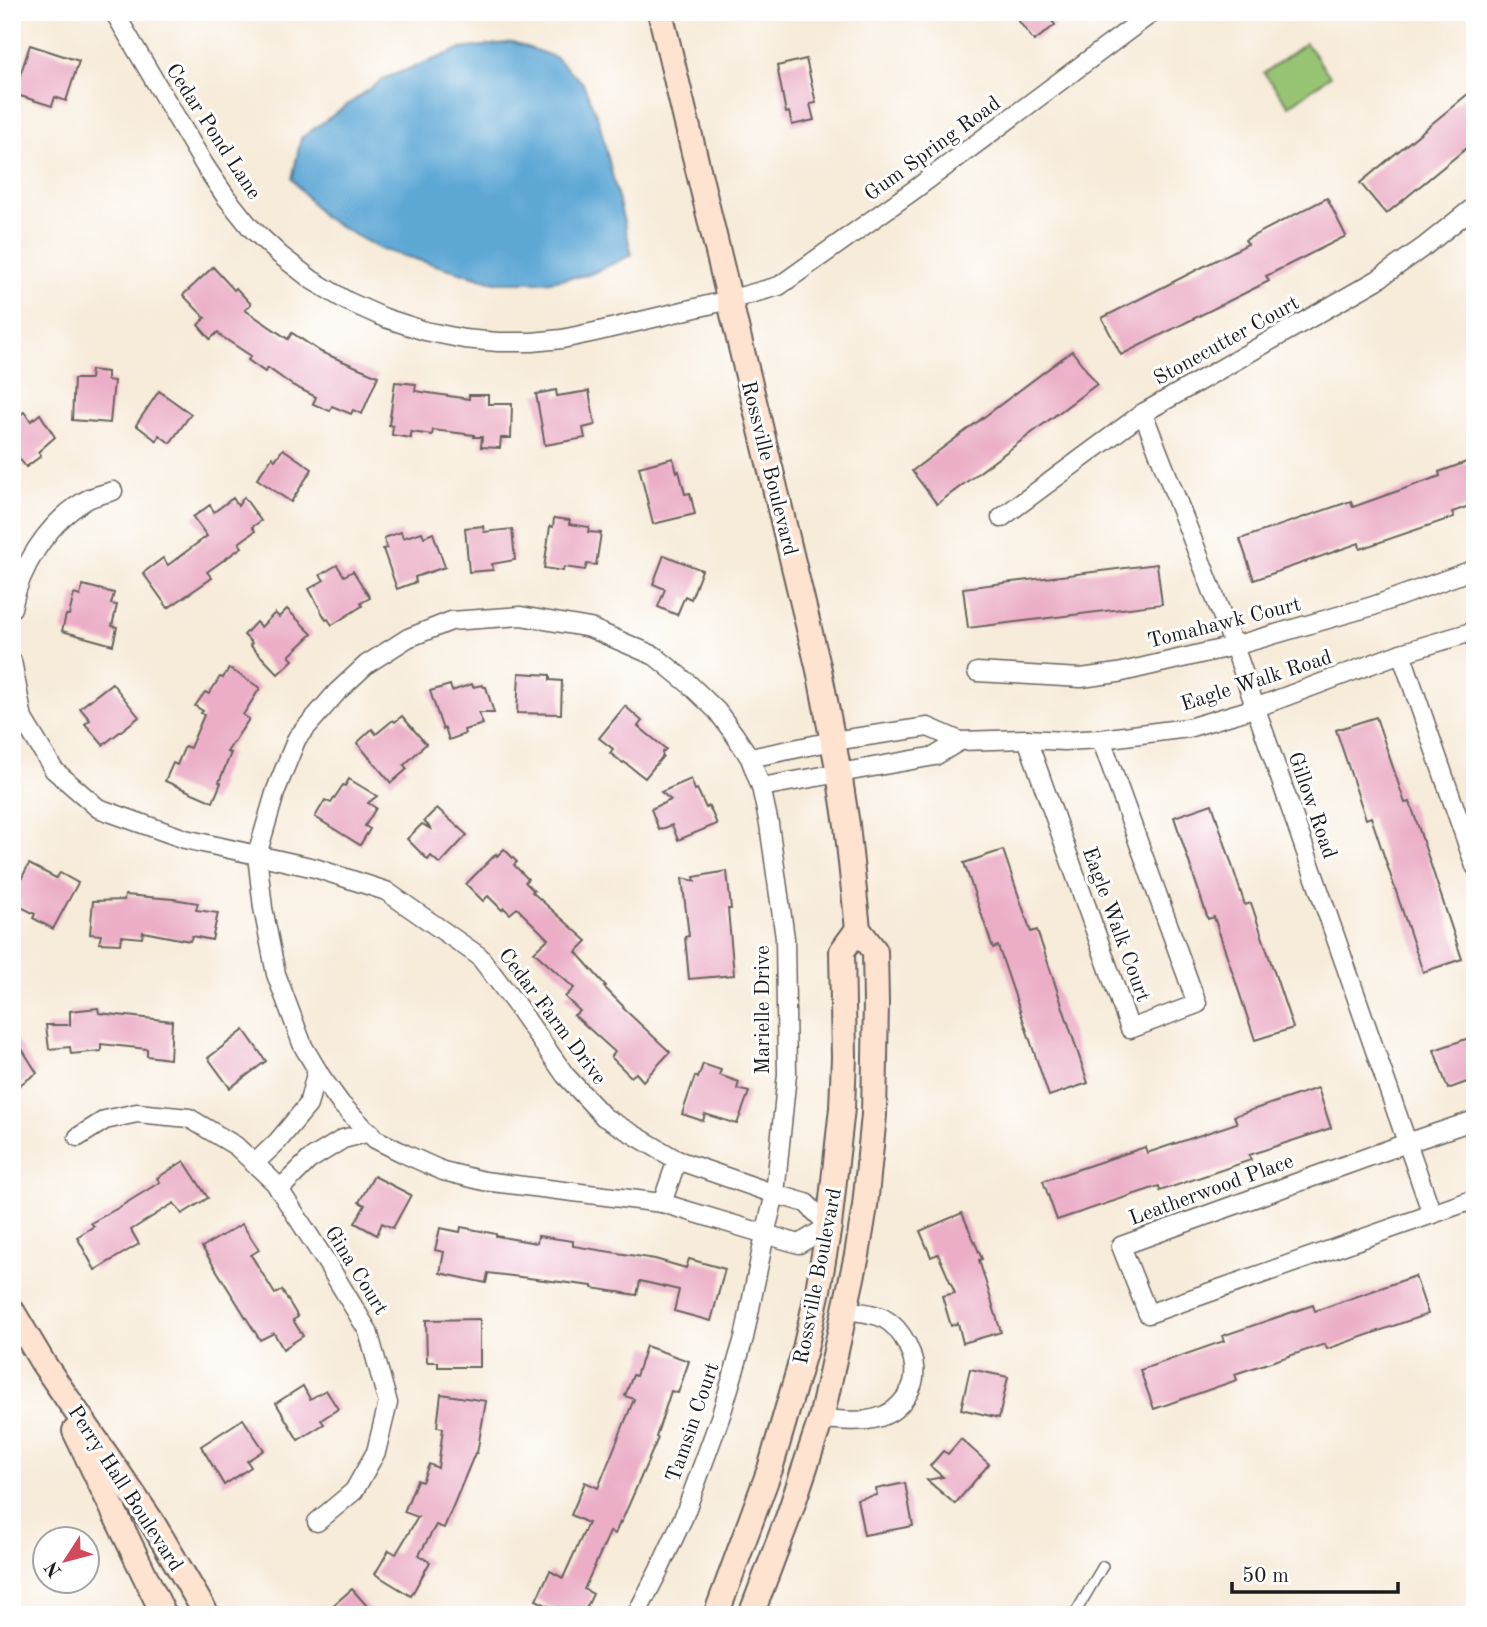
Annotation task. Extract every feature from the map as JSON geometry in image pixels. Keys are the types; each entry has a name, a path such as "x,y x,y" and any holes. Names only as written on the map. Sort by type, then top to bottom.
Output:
{"main road":[{"name":"Rossville Boulevard","path":"660,12 816,657 839,773 859,929 874,951 874,1115 865,1206 846,1310 821,1419 789,1515 751,1615"},
{"name":"Rossville Boulevard","path":"716,1615 770,1469 808,1337 829,1226 842,1108 842,951 859,929"},
{"name":"Perry Hall Boulevard","path":"12,1311 43,1363 152,1522 207,1615"},
{"name":"Perry Hall Boulevard","path":"43,1363 164,1615"}],"street":[{"name":"Cedar Pond Lane","path":"114,12 205,166 250,227 312,281 347,301 385,318 425,331 464,339 532,342 595,332 729,300"},
{"name":"Gum Spring Road","path":"729,300 779,286 914,190 1153,12"},
{"name":"Stonecutter Court","path":"1001,518 1143,413 1377,281 1475,206"},
{"name":"Gillow Road","path":"1143,413 1234,646 1432,1214"},
{"path":"12,608 15,591 33,554 59,521 84,500 113,491"},
{"name":"Tomahawk Court","path":"977,672 1081,677 1118,673 1234,646 1373,606 1475,569"},
{"name":"Marielle Drive","path":"257,855 276,790 297,738 337,692 367,664 408,638 451,621 521,616 590,628 655,656 717,711 750,758 761,787 769,824 785,938 787,1074 775,1194 765,1234"},
{"name":"Eagle Walk Road","path":"833,741 928,727 960,741 1101,739 1188,728 1255,709 1401,653 1475,631"},
{"path":"1401,653 1475,866"},
{"name":"Cedar Farm Drive","path":"12,661 23,719 54,770 98,808 185,839 315,868 386,891 479,956 565,1076 604,1117 677,1160 806,1203 829,1226"},
{"name":"Eagle Walk Court","path":"1027,739 1130,1029 1196,1004 1101,739"},
{"path":"750,758 833,741"},
{"name":"Eagle Walk Road","path":"839,773 935,756 960,741"},
{"path":"761,787 839,773"},
{"path":"257,855 262,908 276,974 303,1046 341,1104 375,1139 443,1171 474,1179 662,1203 799,1244 829,1226"},
{"path":"254,1164 278,1141 308,1105 317,1070"},
{"name":"Gina Court","path":"78,1137 105,1120 137,1113 189,1118 236,1146 275,1183 368,1331 388,1403 376,1452 354,1491 317,1522"},
{"name":"Leatherwood Place","path":"1475,1120 1121,1246 1148,1314 1475,1199"},
{"path":"279,1190 309,1160 343,1139 370,1132"},
{"path":"662,1203 677,1160"},
{"name":"Tamsin Court","path":"636,1615 684,1516 721,1415 744,1338 765,1234"},
{"path":"821,1419 875,1419 888,1414 905,1398 914,1378 914,1360 897,1329 883,1318 846,1310"}],"lane":[{"path":"1074,1615 1102,1566"}],"green space":[{"path":"1306,43 1330,76 1289,106 1264,73"}],"water":[{"path":"513,42 555,57 583,83 599,121 632,255 588,275 544,282 494,282 380,249 323,217 292,179 301,138 385,78 461,49"}],"building":[{"path":"1012,12 1046,12 1055,25 1034,41"},
{"path":"30,45 79,61 66,101 55,97 52,106 14,94"},
{"path":"806,59 816,103 810,104 814,120 792,125 789,112 786,113 777,66"},
{"path":"1475,88 1475,141 1386,214 1360,183"},
{"path":"1327,198 1346,236 1266,276 1269,281 1121,355 1102,318 1248,244 1245,240"},
{"path":"213,267 251,304 245,310 288,339 292,333 321,352 378,376 362,414 353,410 351,414 332,406 330,411 313,404 316,397 292,385 268,368 265,372 248,360 251,356 218,332 210,339 198,325 205,318 183,295"},
{"path":"1072,351 1097,384 937,504 912,471"},
{"path":"91,370 107,372 107,380 114,381 110,423 72,420 74,379 90,379"},
{"path":"395,382 416,384 415,391 469,399 469,395 488,395 488,404 512,404 511,438 501,438 500,448 481,447 482,437 433,430 432,435 411,432 411,438 392,435 393,426 389,425"},
{"path":"556,390 557,396 589,391 595,425 583,428 585,438 545,445 536,394"},
{"path":"159,391 191,414 170,443 159,435 157,441 136,425"},
{"path":"24,412 31,421 40,414 55,437 38,452 41,456 26,467 12,449 12,421"},
{"path":"283,449 312,469 291,502 257,479 272,457 275,460"},
{"path":"673,458 685,494 690,493 695,514 653,524 639,467"},
{"path":"1475,459 1475,504 1452,512 1454,517 1360,549 1359,543 1254,580 1240,539 1351,501 1353,507 1440,476 1439,472"},
{"path":"244,497 261,521 252,527 255,531 239,543 242,547 207,572 212,578 168,608 143,573 163,558 168,565 207,536 193,517 210,505 214,512 233,498 238,506"},
{"path":"554,518 589,527 588,532 601,533 596,565 587,564 585,570 544,568 550,526 553,527"},
{"path":"483,526 484,532 512,529 515,560 492,564 493,570 469,572 465,528"},
{"path":"401,532 403,538 422,532 424,537 433,533 445,567 415,577 416,582 397,589 383,549 387,548 384,538"},
{"path":"664,555 702,570 691,599 685,596 677,615 658,607 665,589 653,584"},
{"path":"1157,564 1162,604 968,628 963,588"},
{"path":"337,565 344,576 353,571 370,598 332,625 326,620 309,589 324,580 320,575"},
{"path":"83,585 114,593 111,604 117,605 112,626 117,627 113,645 62,631 74,594 80,596"},
{"path":"287,609 312,634 289,656 293,660 278,674 244,635 256,622 261,627 275,613 279,617"},
{"path":"229,668 260,688 243,715 249,719 227,752 231,753 213,802 165,781 173,763 177,765 185,746 190,748 204,715 201,713 203,711 195,706 205,692 209,694"},
{"path":"519,673 550,675 550,680 562,681 561,714 517,713"},
{"path":"112,683 139,717 103,745 85,724 90,720 80,708"},
{"path":"472,684 473,687 486,687 494,713 479,713 483,724 464,730 465,734 449,740 430,691 450,685 452,691"},
{"path":"625,706 642,721 638,726 666,749 645,778 610,753 613,749 599,738"},
{"path":"402,716 426,744 404,765 407,769 391,783 357,743 372,729 376,734"},
{"path":"1376,717 1405,803 1410,802 1462,959 1423,972 1371,817 1366,819 1336,730"},
{"path":"349,779 377,796 368,803 376,808 365,826 370,829 360,845 315,817 325,800 331,803"},
{"path":"691,779 717,824 678,840 672,825 659,830 651,809 671,800 661,792"},
{"path":"1212,804 1245,905 1251,903 1293,1028 1255,1040 1214,917 1208,919 1174,817"},
{"path":"437,808 467,835 440,864 431,856 428,860 407,839 422,824 432,830 424,821"},
{"path":"504,849 517,862 514,865 528,879 525,882 534,891 532,892 587,941 576,952 606,986 604,987 670,1052 643,1081 636,1073 631,1077 611,1057 615,1052 574,1015 580,1011 565,997 574,988 534,952 548,939 517,908 510,914 488,896 483,901 466,884"},
{"path":"1003,850 1031,932 1037,930 1088,1083 1049,1096 998,946 993,948 964,863"},
{"path":"29,864 56,878 60,873 78,883 53,929 33,918 35,914 19,906 21,901 12,896"},
{"path":"727,871 734,975 689,979 685,937 689,936 682,878 695,881 694,877"},
{"path":"125,895 198,903 196,910 218,913 212,940 192,936 190,941 143,932 142,938 122,936 120,944 99,943 101,935 90,934 93,901 124,900"},
{"path":"98,1008 99,1013 172,1021 170,1059 147,1056 147,1049 101,1044 101,1051 71,1054 70,1047 49,1049 46,1025 70,1025 70,1011"},
{"path":"244,1030 266,1061 230,1088 208,1058"},
{"path":"12,1033 37,1073 12,1090"},
{"path":"1475,1036 1475,1079 1448,1089 1434,1050"},
{"path":"703,1064 721,1070 719,1075 739,1082 737,1089 749,1092 737,1124 705,1114 703,1121 682,1114 695,1076 698,1078"},
{"path":"1318,1088 1331,1128 1249,1155 1251,1160 1160,1191 1159,1186 1057,1220 1043,1181 1145,1147 1147,1153 1237,1123 1234,1116"},
{"path":"184,1161 208,1198 182,1214 174,1203 131,1230 139,1244 95,1270 77,1237 94,1226 91,1223 160,1182 157,1178"},
{"path":"374,1176 411,1195 393,1228 382,1223 377,1235 355,1223 365,1205 359,1202"},
{"path":"962,1213 982,1259 979,1260 1001,1332 963,1343 958,1323 951,1326 942,1296 955,1293 938,1254 931,1257 920,1231"},
{"path":"242,1224 259,1250 251,1255 275,1294 282,1290 298,1317 293,1320 303,1336 283,1349 274,1333 260,1340 202,1247"},
{"path":"461,1227 537,1243 538,1236 573,1241 573,1246 655,1259 686,1268 689,1259 725,1269 711,1321 674,1311 679,1290 640,1281 637,1295 592,1286 488,1273 486,1283 440,1273 444,1252 435,1250 440,1228 460,1232"},
{"path":"1415,1276 1428,1314 1327,1349 1325,1344 1235,1374 1237,1380 1154,1409 1140,1370 1224,1341 1222,1336 1313,1305 1315,1311"},
{"path":"480,1319 480,1367 438,1367 438,1362 427,1362 426,1320"},
{"path":"646,1346 689,1361 678,1393 671,1391 656,1437 658,1438 621,1523 615,1534 610,1532 584,1589 593,1594 583,1615 566,1615 536,1600 550,1571 563,1578 588,1523 571,1515 585,1482 598,1488 634,1399 625,1396 633,1375 636,1376"},
{"path":"970,1369 1008,1377 999,1418 961,1409"},
{"path":"303,1386 310,1399 326,1390 338,1409 321,1420 324,1424 298,1440 276,1403"},
{"path":"441,1394 486,1401 477,1453 444,1528 436,1525 419,1555 430,1562 411,1596 375,1574 389,1550 396,1554 418,1517 404,1512 417,1480 422,1482 429,1464 438,1468 443,1428 437,1427"},
{"path":"243,1419 264,1450 247,1461 251,1467 224,1485 201,1446"},
{"path":"961,1439 989,1464 955,1504 927,1480 943,1477 930,1466 943,1451 948,1454"},
{"path":"905,1483 913,1526 864,1535 857,1499 877,1495 876,1489"},
{"path":"352,1589 375,1615 322,1615"}]}
